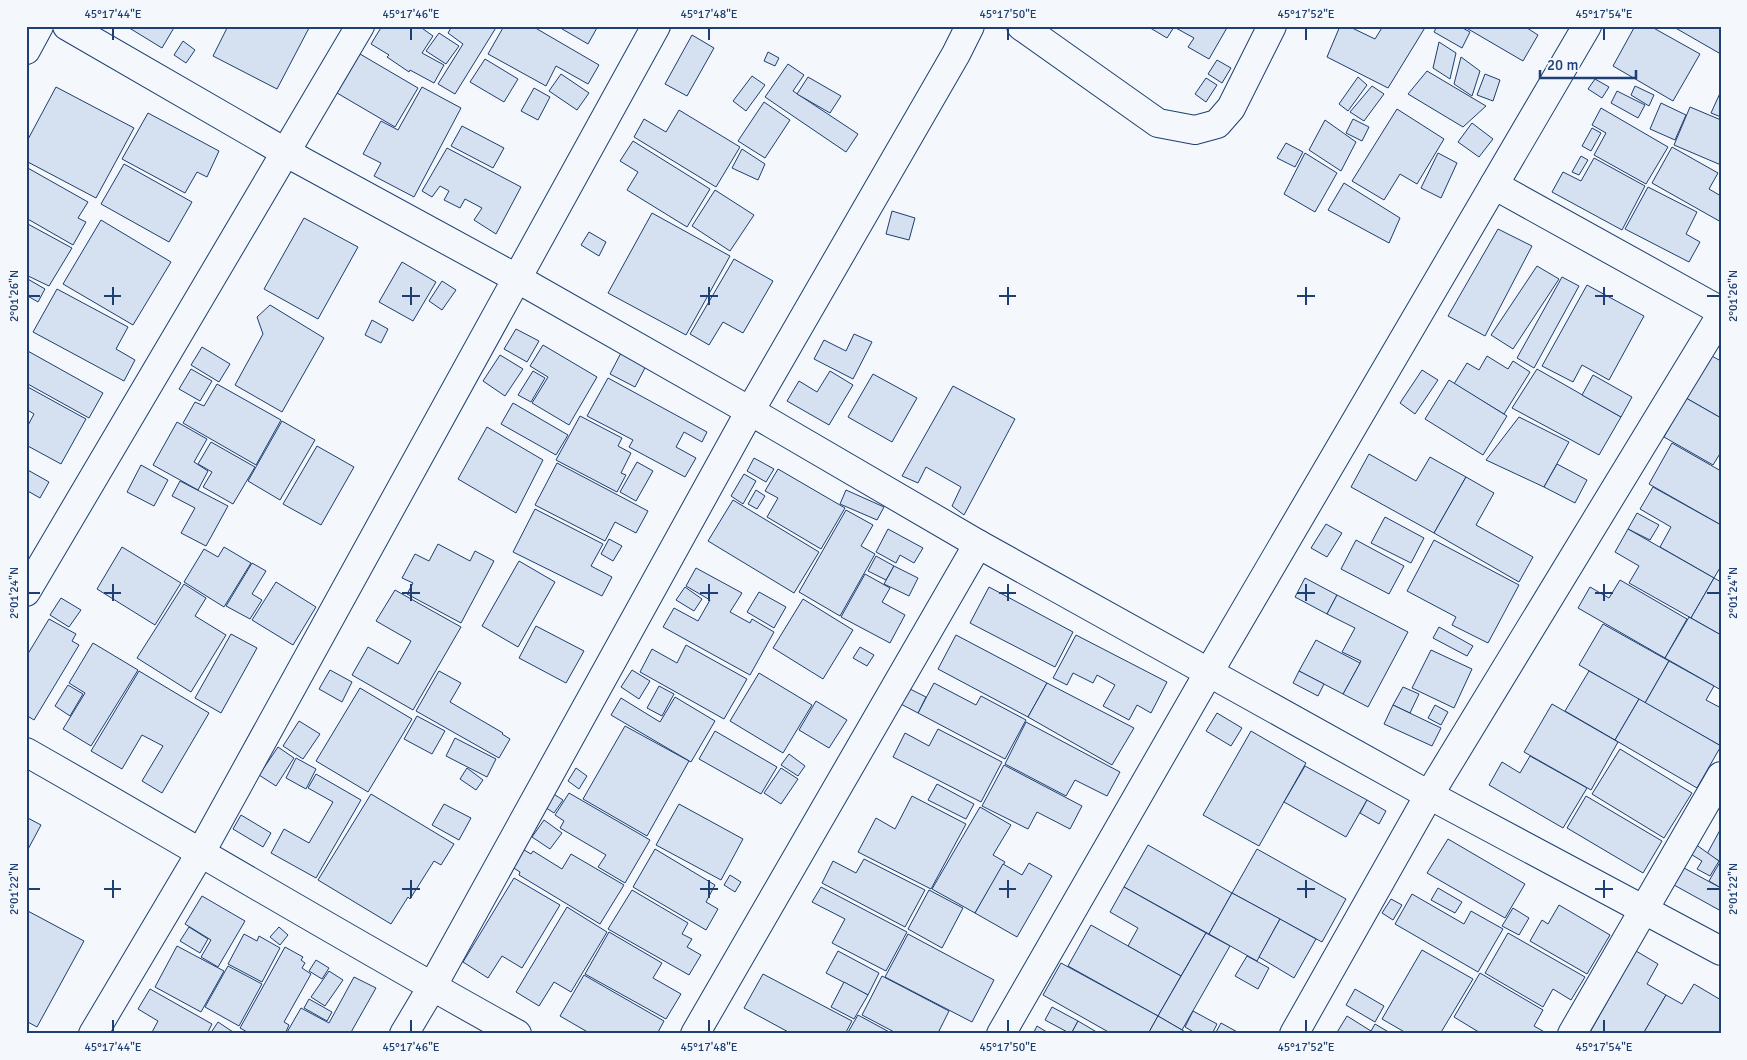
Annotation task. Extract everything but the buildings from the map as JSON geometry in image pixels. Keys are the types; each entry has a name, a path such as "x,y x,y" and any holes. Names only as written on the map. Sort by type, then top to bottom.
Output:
{"street":[{"path":"26,50 39,26"},
{"path":"67,26 285,152 518,280 750,411 978,544 1429,795 1721,951"},
{"path":"26,592 360,26"},
{"path":"94,1034 201,852 518,280 656,26"},
{"path":"404,1034 432,987 750,411 956,54 970,26"},
{"path":"1021,26 1158,123 1195,130 1217,124 1231,108 1272,26"},
{"path":"1001,1034 1209,672 1587,26"},
{"path":"1494,185 1721,311"},
{"path":"1294,1034 1429,795 1721,315"},
{"path":"695,1034 978,544"},
{"path":"26,752 432,987 517,1034"},
{"path":"1572,1034 1721,776"}]}
